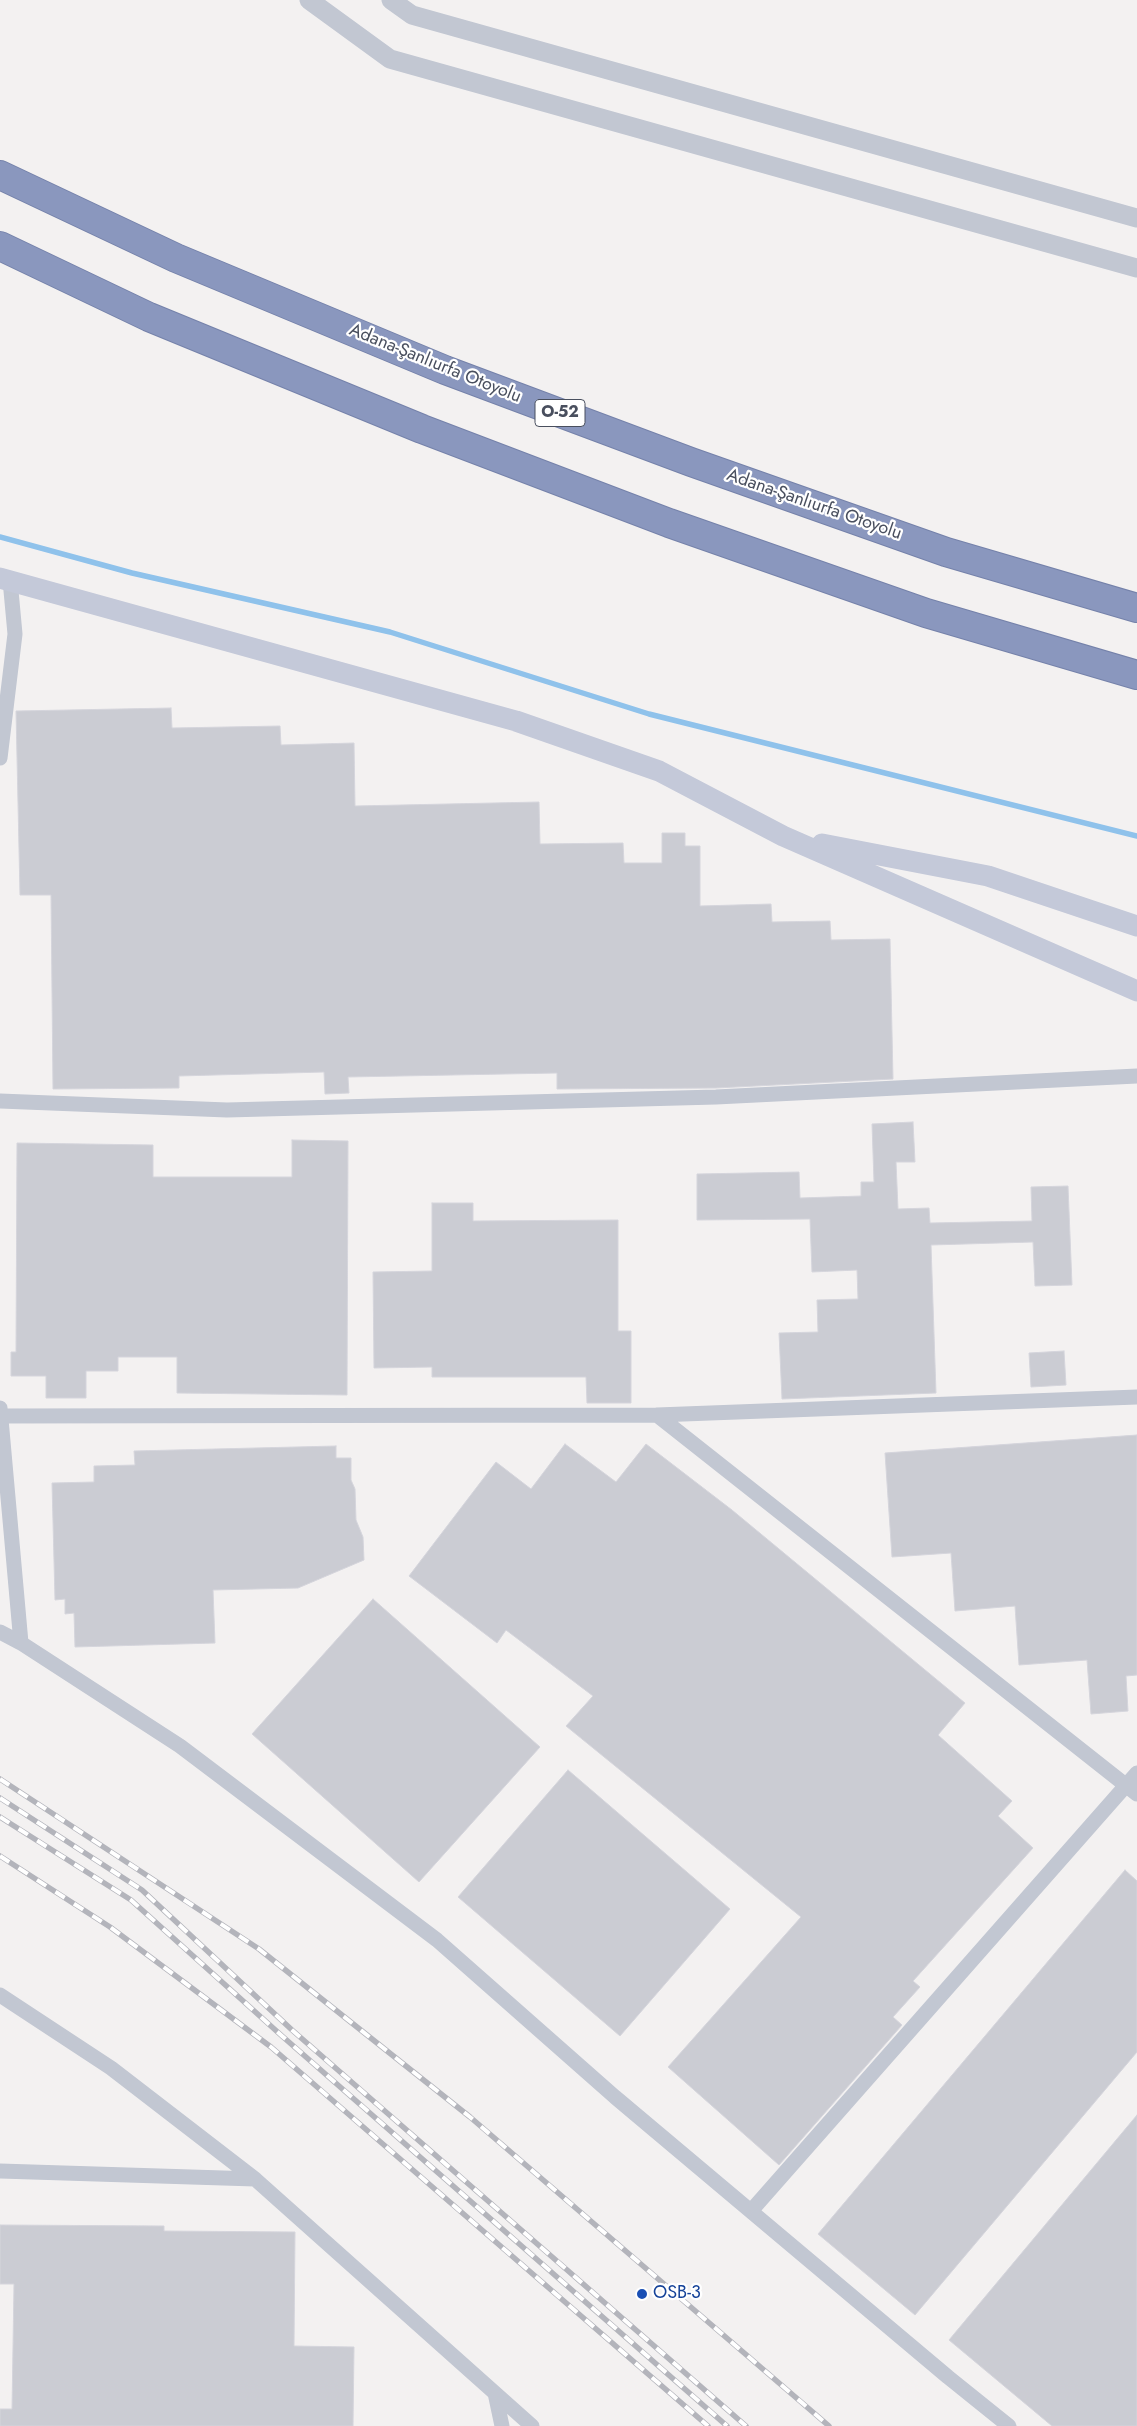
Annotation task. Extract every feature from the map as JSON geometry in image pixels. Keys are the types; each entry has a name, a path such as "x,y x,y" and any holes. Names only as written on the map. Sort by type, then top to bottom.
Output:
{"highway":[{"name":"Adana-Şanlıurfa Otoyolu","path":"0,175 176,258 454,373 691,462 937,548 1137,608"},
{"path":"0,246 158,321 422,429 669,523 926,612 1137,675"}],"main road":[{"path":"3,585 516,720 659,771 783,836 1137,991"},
{"path":"783,836 988,876 1137,926"}],"street":[{"path":"309,0 390,59 1137,268"},
{"path":"391,0 412,15 1137,218"},
{"path":"0,758 15,634 3,585"},
{"path":"0,1101 227,1110 716,1097 1137,1076"},
{"path":"21,1643 0,1414 657,1415 1137,1397"},
{"path":"657,1415 1131,1789"},
{"path":"0,1632 21,1643 180,1746 437,1940 615,2097 948,2378 1009,2426"},
{"path":"751,2212 1131,1789 1137,1773"},
{"path":"0,1995 111,2068 255,2179 532,2426"},
{"path":"0,2171 255,2179"},
{"path":"495,2393 502,2426"}],"building":[{"path":"171,708 172,728 280,726 281,745 354,743 355,806 539,802 540,844 623,843 624,863 662,863 662,833 685,833 685,846 700,846 700,906 771,904 772,922 830,921 831,940 890,939 893,1079 716,1088 557,1089 557,1073 348,1077 349,1093 325,1094 324,1072 179,1076 179,1088 53,1089 51,895 20,895 16,711"},
{"path":"913,1122 915,1162 896,1162 898,1209 929,1208 930,1223 1032,1221 1031,1187 1068,1186 1072,1285 1035,1286 1033,1242 931,1245 936,1393 782,1399 779,1333 818,1332 817,1300 858,1299 857,1270 812,1272 810,1219 697,1220 697,1174 799,1172 800,1198 861,1196 861,1182 874,1182 872,1124"},
{"path":"292,1140 348,1141 347,1395 177,1393 177,1357 118,1357 118,1371 86,1371 86,1398 46,1398 46,1376 11,1376 11,1352 16,1352 17,1143 153,1145 153,1177 292,1177"},
{"path":"432,1203 473,1203 473,1221 618,1220 618,1331 631,1331 631,1403 587,1403 586,1377 432,1377 432,1367 374,1368 373,1272 432,1271"},
{"path":"1064,1351 1066,1385 1031,1387 1029,1353"},
{"path":"1137,1435 1137,1675 1126,1676 1128,1711 1091,1714 1087,1660 1019,1665 1015,1606 955,1611 951,1553 892,1557 885,1453"},
{"path":"565,1444 616,1482 646,1444 732,1510 965,1703 938,1735 1012,1801 998,1816 1033,1848 913,1981 920,1987 893,2017 902,2025 779,2165 668,2067 801,1917 566,1726 593,1696 506,1630 497,1643 409,1576 496,1462 531,1489"},
{"path":"336,1446 336,1458 351,1458 351,1480 355,1489 356,1520 363,1537 364,1560 298,1588 213,1590 215,1643 75,1647 74,1613 65,1614 65,1599 55,1600 52,1483 94,1482 94,1466 135,1465 134,1451"},
{"path":"373,1599 540,1747 419,1882 252,1734"},
{"path":"568,1770 730,1909 620,2036 458,1897"},
{"path":"1125,1870 1137,1881 1137,2052 915,2315 818,2234"},
{"path":"1137,2115 1137,2426 1052,2426 949,2340"},
{"path":"0,2225 164,2226 164,2231 295,2232 294,2346 354,2347 353,2426 0,2426 0,2409 12,2409 14,2284 0,2284"}],"waterway":[{"path":"0,537 132,573 390,632 649,714 1137,836"}],"railway":[{"path":"0,1779 259,1949 470,2117 829,2426"},
{"path":"0,1798 142,1890 292,2030 746,2426"},
{"path":"0,1817 131,1900 282,2036 727,2426"},
{"path":"0,1856 110,1927 271,2047 708,2426"}],"place":[{"name":"OSB-3","path":"642,2294"}]}
